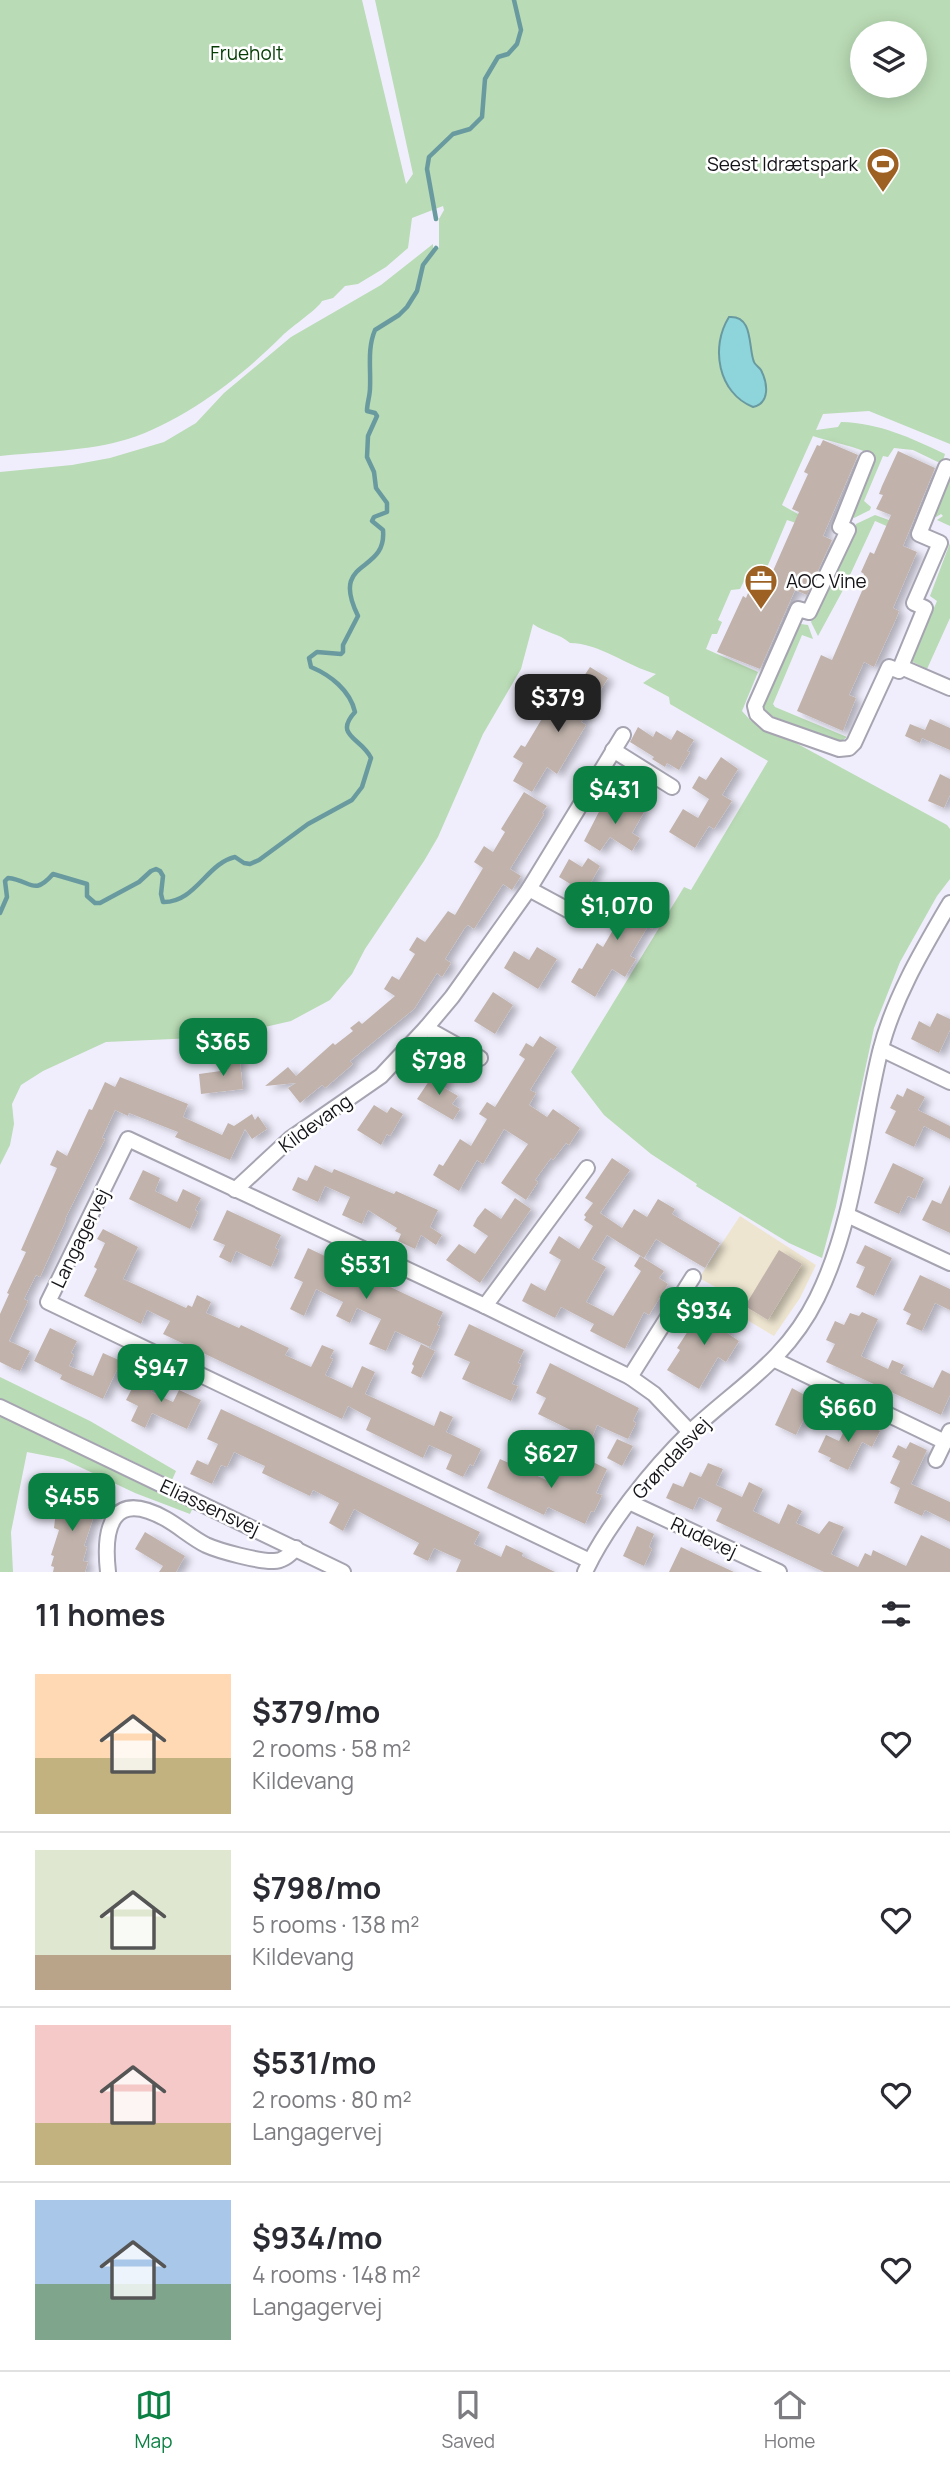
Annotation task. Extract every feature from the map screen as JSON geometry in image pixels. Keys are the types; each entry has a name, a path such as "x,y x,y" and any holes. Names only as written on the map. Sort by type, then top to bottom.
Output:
{"street":[{"path":"867,459 840,527 848,530 809,612 798,609 757,699 757,715 768,724 829,746 849,748 854,743 889,667 899,671 901,667 925,608 914,603 940,543 919,534 946,467"},
{"path":"901,667 950,688"},
{"name":"Kildevang","path":"235,1189 290,1139 381,1076 452,997 529,889 623,735"},
{"path":"613,750 671,787"},
{"path":"529,889 581,917"},
{"name":"Grøndalsvej","path":"587,1567 629,1502 690,1432 775,1360 816,1300 837,1251 847,1215 881,1049 904,987 950,903"},
{"path":"425,1028 480,1058"},
{"path":"881,1049 950,1082"},
{"name":"Langagervej","path":"587,1567 48,1302 128,1139 630,1377 654,1394 690,1432"},
{"path":"485,1306 587,1168"},
{"path":"847,1215 950,1263"},
{"path":"630,1377 693,1277"},
{"path":"775,1360 948,1437 936,1460"},
{"name":"Eliassensvej","path":"0,1407 343,1572"},
{"name":"Rudevej","path":"629,1502 779,1572"},
{"path":"108,1572 105,1550 108,1529 116,1515 132,1508 164,1518 207,1545 276,1567 296,1548"}],"shaded area":[{"path":"740,1216 816,1265 800,1298 774,1336 715,1301 721,1290 699,1278"}],"green space":[{"name":"Frueholt","path":"0,0 362,0 406,184 413,174 375,0 950,0 950,444 869,411 823,414 816,430 838,427 841,422 882,428 945,454 942,464 913,450 894,448 888,457 883,456 864,501 871,507 870,510 854,518 847,515 870,454 813,436 782,505 812,522 808,527 787,520 763,577 745,579 740,589 731,590 718,620 722,622 717,634 712,634 706,649 758,672 742,711 751,721 950,829 950,879 937,896 900,962 874,1028 836,1206 822,1258 789,1243 696,1186 697,1184 651,1154 604,1115 571,1072 684,887 691,890 768,761 670,704 669,697 643,683 656,674 592,647 570,643 533,624 521,669 483,734 438,837 365,949 352,974 330,1000 291,1021 235,1034 106,1042 43,1071 21,1085 12,1104 14,1124 10,1145 0,1165 0,472 72,465 110,458 164,442 196,423 224,393 291,337 381,285 433,244 433,248 439,248 439,219 444,210 443,206 412,218 408,248 386,267 358,284 345,286 333,298 322,301 249,367 211,396 149,431 113,443 81,449 0,456"},
{"path":"950,472 950,526 937,520 943,516 941,514 936,517 932,514"},
{"path":"875,515 908,527 905,534 875,521 818,636 811,622 856,524"},
{"path":"950,543 950,618 927,669 911,661 937,601 930,596"},
{"path":"797,625 808,625 813,639 802,635 773,704 847,737 843,740 832,742 770,715 763,707"},
{"path":"0,1377 90,1421 176,1471 172,1480 0,1398"},
{"path":"0,1413 194,1505 190,1514 135,1493 63,1459 27,1452 11,1532 13,1572 0,1572"}],"water":[{"path":"729,317 743,321 749,334 754,362 765,381 765,397 759,405 753,407 732,391 721,368 720,342"}],"building":[{"path":"823,440 858,455 823,536 832,540 807,595 795,590 760,669 717,652 743,596 746,598 752,583 765,589 799,512 792,509 808,474 804,472 817,445 820,446"},
{"path":"898,451 935,468 903,546 917,552 893,608 899,611 874,667 864,662 849,695 856,698 843,731 797,711 821,655 832,660 865,584 861,582 864,574 861,572 870,552 874,554 891,515 876,509 883,495 879,494 882,486"},
{"path":"590,667 608,678 581,722 586,725 557,774 547,767 532,792 513,781 523,763 513,757 521,745 525,747 543,717 546,719 551,711 560,717"},
{"path":"930,719 950,728 950,750 922,738 920,743 905,736 910,724 925,730"},
{"path":"638,727 653,737 656,731 671,740 677,730 694,740 679,770 667,763 665,767 630,742"},
{"path":"721,757 738,769 722,795 732,801 714,829 709,826 695,848 669,832 683,809 698,818 709,799 692,788 699,776 706,780"},
{"path":"940,774 950,779 950,795 944,808 928,801"},
{"path":"524,792 547,806 510,869 521,876 512,890 503,884 474,929 468,925 464,929 445,959 451,963 442,977 437,973 414,1009 350,1061 353,1064 325,1088 322,1085 300,1103 288,1088 296,1083 265,1086 288,1067 296,1076 333,1043 335,1045 353,1031 350,1028 359,1021 362,1024 395,996 384,989 392,976 399,980 415,954 409,950 417,937 425,942 448,911 455,915 483,868 474,862 484,846 493,852 505,832 501,829"},
{"path":"606,798 625,810 630,803 644,812 632,833 640,838 632,851 610,837 600,851 584,841"},
{"path":"588,858 600,866 585,893 559,877 569,859 582,867"},
{"path":"635,888 651,898 645,908 659,917 652,929 648,926 630,956 636,959 625,977 612,969 595,997 571,982 597,943 603,947 617,923 601,913 612,895 625,903"},
{"path":"537,947 557,959 538,989 504,968 514,951 529,960"},
{"path":"493,992 513,1005 495,1034 474,1021"},
{"path":"937,1013 950,1019 950,1030 939,1053 911,1039 919,1021 930,1027"},
{"path":"540,1036 557,1047 530,1090 536,1093 529,1105 547,1117 553,1109 580,1128 569,1145 566,1143 553,1160 551,1158 535,1180 538,1182 526,1200 501,1183 528,1144 504,1129 483,1164 477,1160 459,1191 433,1175 439,1164 443,1166 460,1139 471,1146 487,1119 479,1114 487,1102 495,1107 525,1059 519,1055 526,1043 533,1047"},
{"path":"239,1054 243,1089 201,1094 199,1074 228,1070 226,1055"},
{"path":"435,1072 448,1079 443,1087 458,1096 452,1104 460,1109 453,1120 417,1099"},
{"path":"120,1077 188,1104 183,1117 222,1135 228,1123 234,1126 252,1114 255,1120 258,1116 267,1129 252,1139 245,1129 230,1160 175,1137 178,1132 115,1110 102,1138 105,1139 40,1277 36,1275 24,1299 28,1301 9,1341 30,1351 20,1371 14,1369 0,1362 0,1314 26,1252 21,1250 57,1168 50,1165 57,1150 67,1156 105,1082 115,1087"},
{"path":"907,1088 925,1097 918,1110 950,1126 950,1139 924,1126 914,1147 885,1133 896,1111 890,1108 897,1094 903,1097"},
{"path":"374,1105 387,1113 391,1107 403,1114 390,1136 387,1134 381,1145 357,1130"},
{"path":"612,1158 630,1170 600,1213 622,1228 634,1209 647,1217 658,1199 675,1209 672,1214 720,1243 705,1268 656,1239 644,1258 607,1235 592,1259 606,1267 586,1302 613,1316 641,1271 634,1266 640,1256 664,1271 659,1278 668,1284 649,1315 644,1312 625,1349 590,1331 594,1324 561,1307 555,1318 522,1301 531,1283 545,1291 561,1260 549,1253 559,1236 579,1249 593,1226 584,1220 584,1215 593,1203 585,1198"},
{"path":"893,1163 924,1178 915,1199 908,1196 899,1214 874,1203"},
{"path":"315,1165 332,1173 334,1169 394,1194 396,1191 438,1210 430,1227 442,1235 436,1245 421,1235 415,1249 398,1241 401,1234 395,1231 397,1228 368,1210 362,1224 342,1215 350,1197 325,1186 318,1202 292,1190 298,1177 307,1181"},
{"path":"143,1170 160,1178 155,1191 177,1202 183,1189 201,1198 190,1229 129,1199"},
{"path":"950,1185 950,1233 922,1220 932,1200 941,1204"},
{"path":"515,1198 531,1209 480,1283 446,1260 459,1244 475,1254 488,1236 473,1226 477,1218 485,1208 501,1219"},
{"path":"227,1210 281,1235 275,1248 279,1250 271,1267 236,1251 231,1263 219,1257 225,1245 213,1240"},
{"path":"103,1229 138,1247 123,1279 186,1308 188,1305 192,1307 197,1295 211,1302 206,1313 239,1328 241,1325 289,1348 285,1355 311,1367 322,1345 334,1350 330,1358 333,1359 325,1375 352,1388 362,1366 375,1372 365,1394 434,1426 440,1411 453,1417 446,1432 481,1449 473,1466 470,1464 463,1477 446,1469 452,1455 429,1445 423,1458 366,1430 371,1418 348,1406 342,1419 163,1334 170,1321 147,1310 141,1324 84,1296 97,1269 94,1267 105,1243 97,1239"},
{"path":"865,1245 892,1258 874,1296 856,1287 865,1267 856,1263"},
{"path":"308,1248 443,1312 430,1347 395,1331 386,1351 369,1344 381,1319 357,1308 350,1323 336,1316 343,1302 316,1289 304,1316 290,1309 303,1282 294,1278"},
{"path":"779,1250 802,1264 768,1320 745,1306"},
{"path":"920,1275 950,1289 950,1310 935,1303 922,1331 906,1324 911,1314 903,1310"},
{"path":"721,1306 734,1315 724,1331 739,1341 726,1362 718,1357 699,1389 667,1370 680,1350 677,1348 701,1311 713,1318"},
{"path":"862,1312 878,1319 861,1356 888,1369 892,1360 904,1365 900,1373 933,1388 942,1370 950,1374 950,1395 941,1415 826,1362 835,1344 826,1340 835,1321 844,1325 850,1313 859,1316"},
{"path":"469,1324 524,1350 512,1384 518,1386 511,1401 462,1379 470,1362 454,1355"},
{"path":"50,1328 77,1341 69,1366 93,1376 103,1353 121,1361 103,1399 60,1379 62,1375 34,1361"},
{"path":"421,1344 435,1351 421,1378 411,1373"},
{"path":"550,1363 639,1408 633,1421 636,1423 628,1439 597,1425 591,1440 538,1414 546,1398 536,1393"},
{"path":"141,1371 158,1379 151,1392 173,1402 179,1390 201,1400 187,1429 152,1413 145,1428 131,1421 138,1406 126,1400"},
{"path":"792,1388 821,1404 816,1414 808,1410 796,1435 775,1425"},
{"path":"221,1409 480,1532 474,1544 501,1557 506,1545 555,1572 456,1572 461,1560 434,1548 428,1561 413,1554 419,1543 354,1509 343,1531 329,1523 339,1503 313,1490 310,1496 262,1473 265,1466 234,1452 227,1467 221,1465 212,1484 190,1474 197,1460 208,1465 218,1444 207,1439"},
{"path":"860,1421 880,1431 872,1447 862,1442 848,1470 818,1452 826,1435 839,1441 847,1425 855,1430"},
{"path":"617,1439 633,1446 622,1466 607,1458"},
{"path":"910,1442 927,1450 911,1484 950,1502 950,1522 925,1510 922,1516 894,1503 900,1488 890,1483 900,1461 892,1457 898,1445 906,1449"},
{"path":"500,1459 553,1483 560,1468 567,1471 569,1466 587,1475 593,1462 607,1469 596,1493 602,1495 585,1524 548,1507 544,1515 487,1488"},
{"path":"708,1463 723,1469 716,1485 742,1497 749,1482 763,1489 753,1511 779,1524 788,1504 802,1511 796,1523 819,1534 829,1521 844,1527 831,1554 858,1567 865,1553 871,1556 873,1550 906,1566 921,1535 950,1549 950,1572 824,1572 716,1521 722,1508 699,1497 693,1510 666,1498 673,1483 683,1487 690,1472 701,1477"},
{"path":"58,1493 82,1503 86,1495 99,1500 84,1546 87,1547 83,1561 88,1562 85,1572 53,1572 54,1567 51,1566 54,1556 51,1555 59,1530 54,1528"},
{"path":"637,1526 654,1534 649,1547 652,1549 644,1566 623,1556"},
{"path":"145,1532 185,1556 176,1572 159,1572 163,1566 135,1549"},
{"path":"681,1547 708,1560 734,1572 669,1572"}],"waterway":[{"path":"436,219 427,169 429,157 453,134 470,129 482,117 485,79 498,57 508,54 517,44 521,30 514,0"},
{"path":"0,913 7,897 5,881 8,878 36,886 53,874 87,884 87,896 95,903 100,903 139,882 156,869 163,876 163,902 174,901 192,890 225,861 235,857 250,864 259,860 308,824 352,800 362,787 371,758 348,732 349,720 355,712 352,704 338,684 311,667 309,658 317,652 343,652 343,645 358,616 351,597 350,584 354,575 377,554 382,544 383,530 372,521 374,517 387,512 387,503 376,488 374,472 367,457 368,436 377,416 367,411 371,344 375,330 407,307 417,291 423,265 436,248"}],"place":[{"name":"Seest Idrætspark","path":"883,194"},
{"name":"AOC Vine","path":"761,611"}]}
